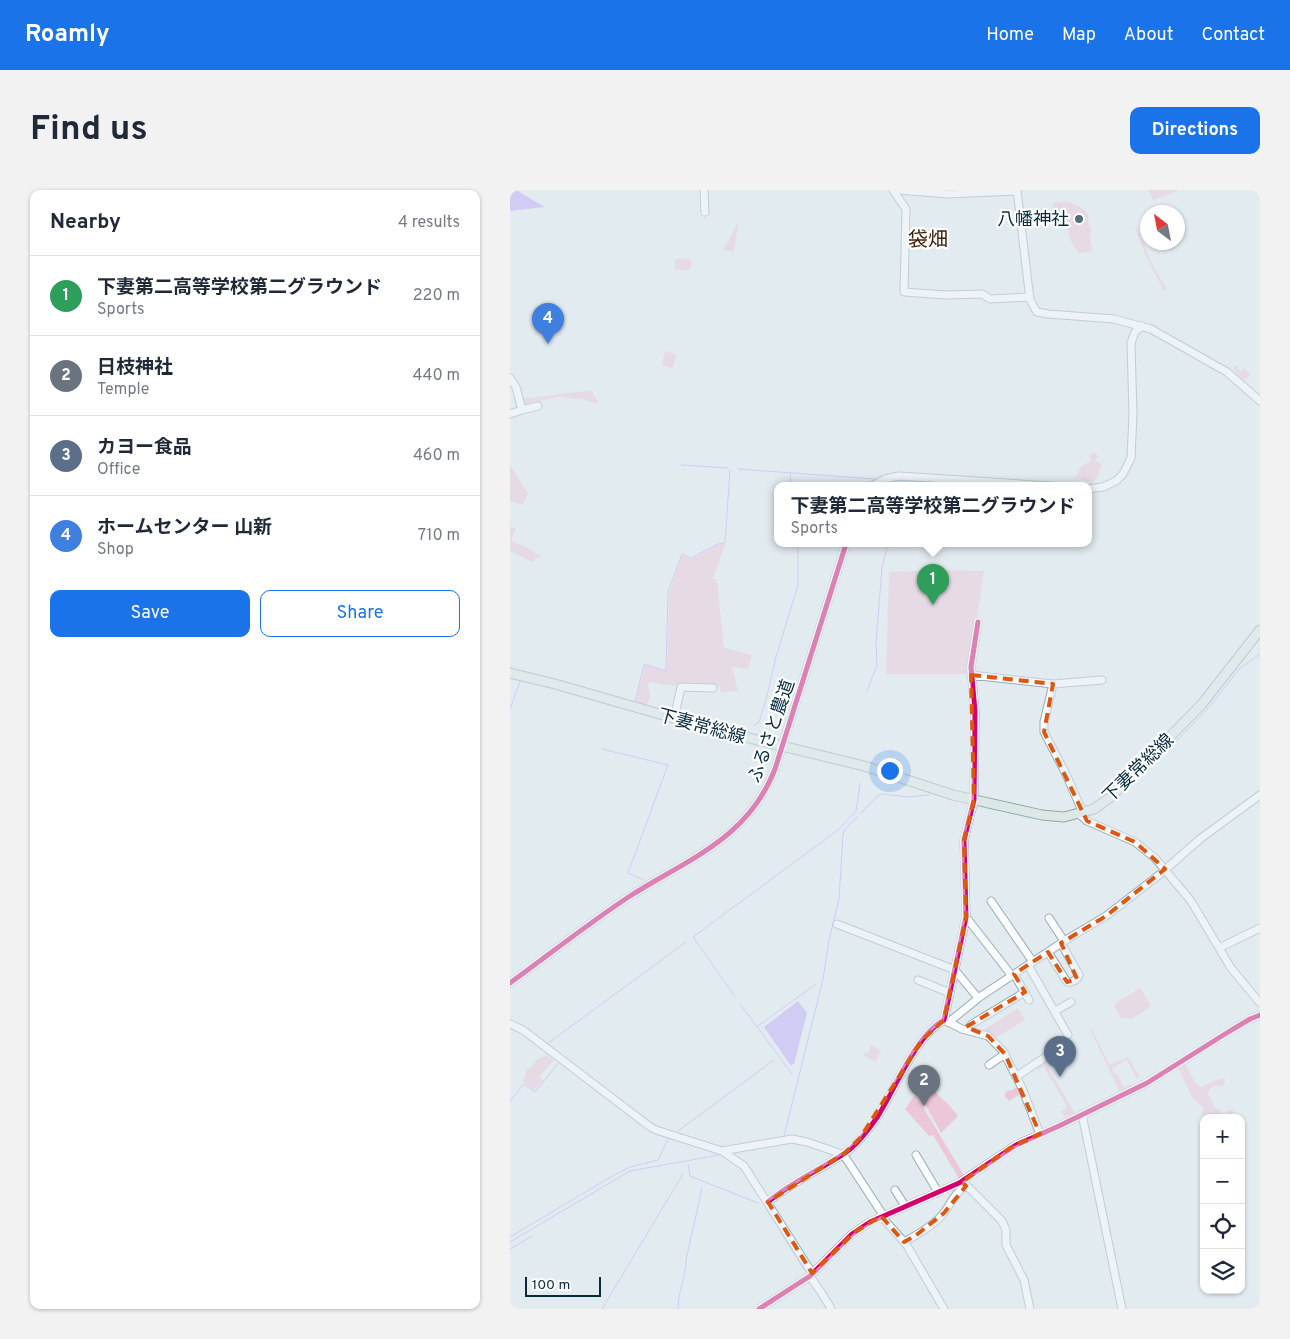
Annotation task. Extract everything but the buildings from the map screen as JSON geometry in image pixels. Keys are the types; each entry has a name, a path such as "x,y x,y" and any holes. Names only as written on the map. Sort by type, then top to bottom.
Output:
{"main road":[{"name":"下妻常総線","path":"510,673 555,684 674,719 861,765 922,786 974,800 1064,817 1081,813 1100,805 1112,796 1180,729 1214,690 1260,630"}],"street":[{"path":"704,190 705,212"},
{"path":"893,190 906,209 904,292 946,296 982,294 990,299 1030,297"},
{"path":"898,190 948,194 1017,190 1030,297 1033,307 1037,312 1041,314 1103,317 1142,326 1227,372 1260,401"},
{"path":"1092,488 1103,487 1116,481 1123,474 1131,458 1133,414 1131,344 1135,332 1142,326"},
{"path":"510,378 516,387 522,410"},
{"path":"510,414 538,406"},
{"path":"879,482 899,476 990,482"},
{"name":"ふるさと農道","path":"510,983 629,896 711,848 734,831 753,810 764,793 775,769 845,547"},
{"path":"946,1021 966,917 964,840 974,800 975,711 971,675 978,622"},
{"path":"971,675 1053,684 1102,680"},
{"path":"1053,684 1044,722 1044,732 1066,774 1081,813 1087,821 1145,848 1165,869 1191,901 1231,968 1260,1003"},
{"path":"674,719 681,687 713,688"},
{"path":"768,1202 852,1147 878,1115 922,1040 934,1026 946,1021 1062,942 1106,916 1200,839 1260,795"},
{"path":"991,901 1031,963 1068,1035"},
{"path":"966,917 1013,975 1029,1000"},
{"path":"1048,952 1067,982 1070,983 1077,979 1079,975 1049,918"},
{"path":"837,924 955,970 978,998"},
{"path":"1218,948 1260,928"},
{"path":"918,980 950,993"},
{"path":"968,1029 972,1024 1025,992"},
{"path":"1055,1011 1072,1002"},
{"path":"904,1242 940,1217 964,1184 1012,1147 1155,1078 1250,1019 1260,1015"},
{"path":"946,1021 988,1036 1005,1054 1017,1076 1040,1134"},
{"path":"510,1024 523,1030 649,1126 722,1151 744,1166 811,1274 826,1309"},
{"path":"1017,1076 1059,1048 1057,1045"},
{"path":"989,1065 1005,1054"},
{"path":"1082,1114 1122,1309"},
{"path":"722,1151 792,1139 842,1154 882,1215 904,1242 942,1309"},
{"path":"916,1155 938,1192"},
{"path":"759,1309 811,1274 855,1232 882,1215 938,1192 964,1184"},
{"path":"964,1184 1002,1221 1006,1230 1006,1245 1024,1280 1030,1309"},
{"path":"895,1190 905,1206"},
{"path":"820,1293 824,1295 831,1309"}],"highlighted area":[{"path":"971,675 1053,684 1044,732 1087,821 1135,842 1165,869 1106,916 1061,943 1077,979 1067,982 1048,952 1014,974 1025,992 966,1027 988,1036 1005,1054 1040,1134 1010,1148 962,1182 966,1186 944,1213 915,1236 904,1242 881,1216 855,1232 812,1273 768,1202 845,1153 861,1137 922,1040 944,1020 966,917 964,840 974,800"}],"shaded area":[{"path":"510,190 516,190 545,207 510,211"},
{"path":"1148,190 1179,190 1153,200"},
{"path":"1058,202 1076,205 1087,213 1091,230 1092,251 1079,253 1076,250 1064,222 1052,206"},
{"path":"739,220 733,256 732,251 724,251 724,249"},
{"path":"1135,228 1140,234 1140,241"},
{"path":"1144,250 1146,250 1166,288 1164,291"},
{"path":"679,258 691,260 691,268 688,271 675,269 675,260"},
{"path":"665,351 676,354 673,367 671,368 662,365"},
{"path":"1236,365 1241,371 1244,368 1250,375 1245,379 1241,379 1233,368"},
{"path":"593,390 593,395 599,402 558,397 526,404 522,403 522,399"},
{"path":"1096,453 1098,457 1095,461 1102,464 1097,478 1092,484 1092,482 1076,477 1081,466 1091,461 1089,456"},
{"path":"510,465 528,493 523,505 510,501"},
{"path":"510,527 516,528 511,541 530,549 541,557 536,558 532,562 510,551"},
{"path":"725,544 713,578 717,580 724,648 752,655 748,669 732,667 738,691 721,692 720,686 664,685 650,682 648,684 650,696 647,706 635,703 645,665 667,671 669,593 682,555 691,559 717,545"},
{"path":"984,571 968,674 886,674 889,572"},
{"path":"1140,987 1151,1006 1132,1019 1121,1018 1114,1006"},
{"path":"798,1001 807,1013 794,1064 791,1066 764,1027"},
{"path":"1018,1008 1025,1020 994,1039 980,1032"},
{"path":"1090,1029 1110,1065 1128,1057 1140,1077 1130,1084 1130,1089 1120,1093","holes":["1127,1060 1137,1079 1124,1088 1117,1073 1114,1074 1112,1068"]},
{"path":"871,1045 881,1051 875,1062 862,1054 868,1052"},
{"path":"546,1055 554,1060 539,1077 543,1080 534,1090 523,1082 527,1068 530,1069 537,1060"},
{"path":"1044,1061 1075,1113 1064,1117 1061,1112 1066,1108 1065,1103 1044,1067 1038,1070 1043,1080 1036,1067"},
{"path":"1185,1063 1195,1082 1201,1087 1216,1080 1225,1079 1224,1085 1221,1087 1217,1085 1211,1088 1208,1093 1216,1110 1219,1109 1222,1114 1202,1114 1203,1108 1192,1097 1178,1068 1181,1064"},
{"path":"924,1082 958,1116 941,1133 926,1105 923,1107 965,1177 960,1180 933,1135 929,1136 905,1109"},
{"path":"1019,1085 1022,1093 1009,1101 1004,1095 1006,1094 1005,1092"},
{"path":"1229,1109 1230,1111 1233,1109 1232,1114 1226,1114"}],"waterway":[{"path":"681,465 728,468"},
{"path":"738,469 875,479"},
{"path":"635,702 644,664 666,671 668,592 682,554 691,558 718,544 725,543 730,470"},
{"path":"790,472 791,482"},
{"path":"754,725 759,722 766,700 776,657 798,585 798,547"},
{"path":"867,691 877,665 876,643 882,567 887,547"},
{"path":"1172,746 1212,704 1240,668 1260,654"},
{"path":"510,709 520,682"},
{"path":"602,749 668,765 628,873 644,880"},
{"path":"736,998 693,937 838,830 856,811 860,784"},
{"path":"861,813 876,797 882,794 907,797 929,795"},
{"path":"784,1136 823,979 829,940 839,899 843,834 845,829 857,817"},
{"path":"547,1044 686,942"},
{"path":"758,1026 816,984"},
{"path":"740,1004 792,1074"},
{"path":"678,1131 774,1060"},
{"path":"510,1101 524,1084 535,1092 559,1062"},
{"path":"510,1237 614,1175 630,1167 658,1160 668,1139"},
{"path":"510,1242 630,1171 719,1155"},
{"path":"688,1164 690,1176 758,1203"},
{"path":"602,1309 683,1174"},
{"path":"968,1182 976,1176"},
{"path":"950,1191 960,1186"},
{"path":"678,1309 686,1260 702,1188"},
{"path":"767,1209 804,1270"},
{"path":"510,1249 532,1236"}],"cycle path":[{"path":"510,983 615,906 714,845 733,830 749,813 763,793 775,769 845,547"},
{"path":"768,1202 786,1188 845,1153 859,1141 878,1116 915,1050 934,1027 944,1020 966,917 964,840 974,800 975,711 971,667 978,622"},
{"path":"759,1309 810,1276 852,1234 870,1222 959,1183 1016,1145 1147,1083 1225,1034 1260,1015"}],"place":[{"name":"八幡神社","path":"1079,219"},
{"name":"ホームセンター 山新","path":"548,344"},
{"name":"下妻第二高等学校第二グラウンド","path":"933,605"},
{"name":"カヨー食品","path":"1060,1077"},
{"name":"日枝神社","path":"924,1106"}],"district":[{"name":"袋畑","path":"928,239"}]}
